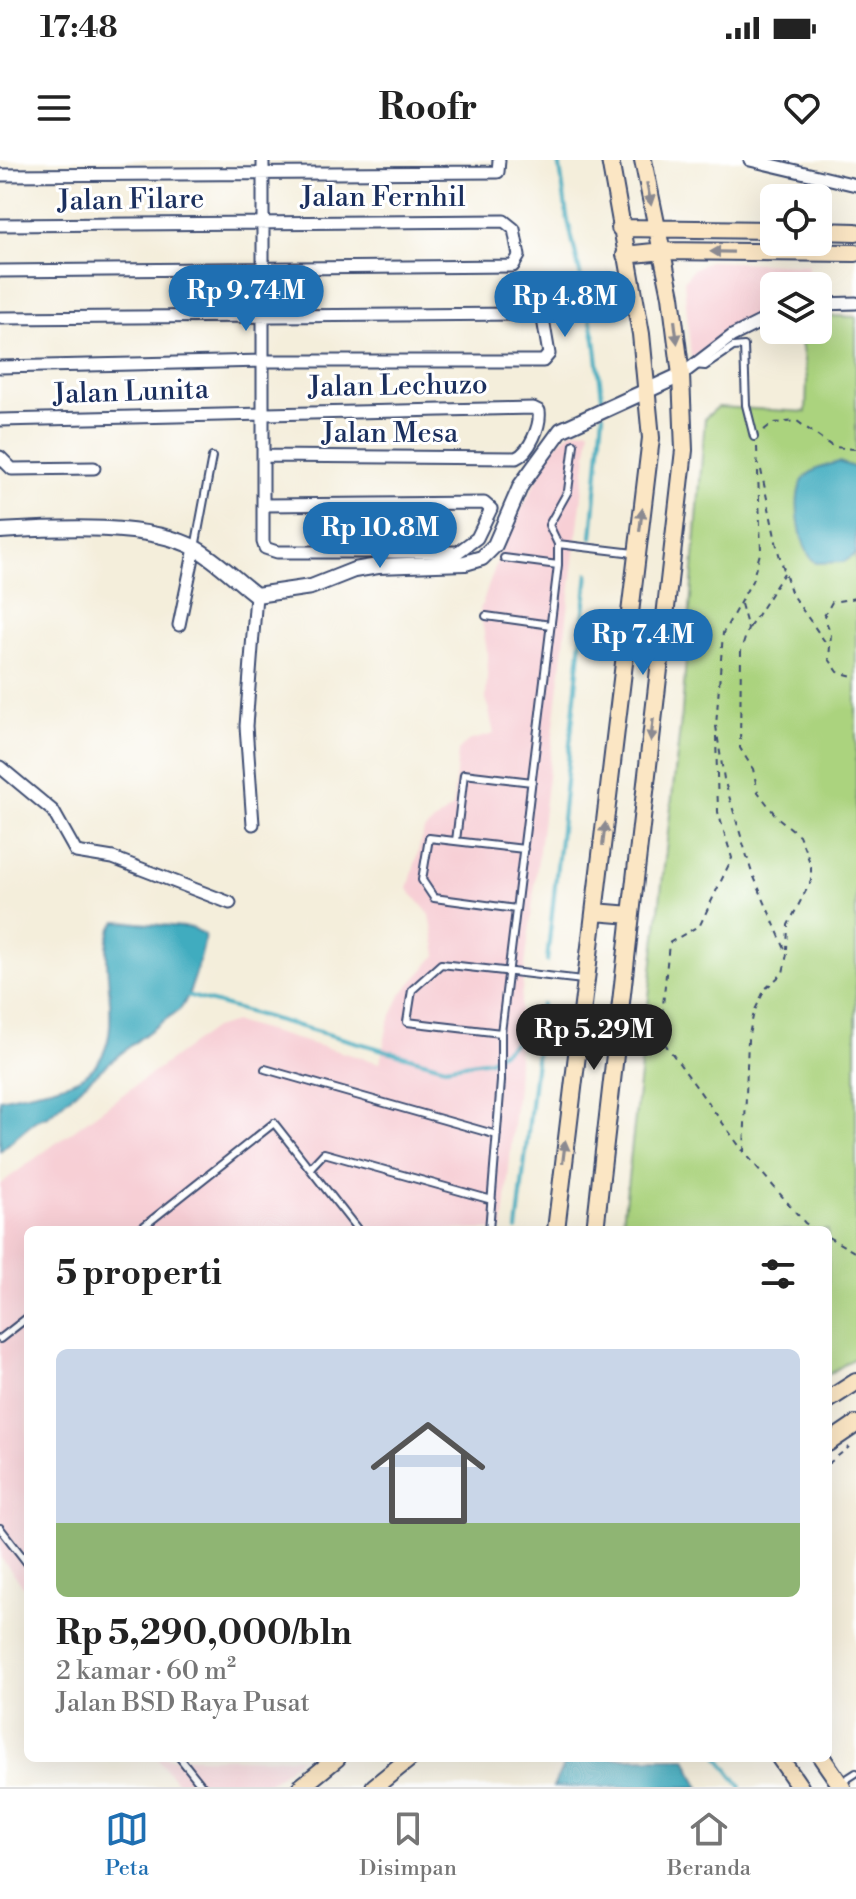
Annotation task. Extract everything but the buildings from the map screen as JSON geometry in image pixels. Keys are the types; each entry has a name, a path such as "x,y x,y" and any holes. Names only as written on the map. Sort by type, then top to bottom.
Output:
{"main road":[{"path":"556,1226 651,438 648,389 610,160"},
{"path":"595,1226 684,450 687,370 643,160"},
{"path":"620,228 760,230"},
{"path":"832,231 856,232"},
{"path":"625,255 663,251 856,253"},
{"path":"595,912 631,915"},
{"path":"832,1397 856,1382"},
{"path":"832,1440 856,1424"},
{"path":"301,1787 332,1762"},
{"path":"374,1787 405,1762"},
{"path":"783,1762 800,1787"},
{"path":"825,1762 840,1785"}],"street":[{"path":"263,160 263,542 265,548 277,552 458,552 469,546 491,509 484,503 264,505"},
{"path":"750,160 782,164 856,185"},
{"path":"0,175 263,174 498,166"},
{"name":"Jalan Fernhil","path":"263,222 504,221 514,229 519,256 513,266 264,268"},
{"name":"Jalan Filare","path":"0,225 263,222"},
{"path":"0,271 264,268"},
{"path":"832,304 856,303"},
{"path":"0,318 535,314 545,325 549,354 543,361 264,361 0,367"},
{"path":"0,531 76,528 137,533 195,548 256,595 311,587 354,570 378,566 465,563 482,558 495,545 521,485 548,443 561,430 687,370 732,336 760,322"},
{"name":"Jalan Lechuzo","path":"263,412 533,408 539,411 539,424 527,449 516,458"},
{"name":"Jalan Lunita","path":"0,420 263,412"},
{"name":"Jalan Mesa","path":"264,456 516,458"},
{"path":"0,457 12,469 94,468"},
{"path":"179,625 195,548"},
{"path":"253,824 246,726 256,595"},
{"path":"0,767 53,811 76,852 113,858 230,903"}],"lane":[{"path":"687,370 705,366 733,347 744,346 746,405 754,437"},
{"path":"489,1226 501,1033 558,565 558,544 549,525 568,491 574,444"},
{"path":"195,548 212,457"},
{"path":"558,544 637,554"},
{"path":"504,558 558,565"},
{"path":"486,616 551,625"},
{"path":"456,841 464,774 532,782"},
{"path":"516,909 434,898 422,880 429,838 524,849"},
{"path":"501,1033 407,1022 412,990 441,964 586,980"},
{"path":"265,1069 497,1135"},
{"path":"144,1226 274,1123 355,1226"},
{"path":"310,1168 324,1153 492,1200"},
{"path":"0,1339 24,1320"},
{"path":"0,1528 24,1559"},
{"path":"183,1762 203,1787"},
{"path":"840,1785 856,1773"}],"path":[{"path":"828,646 792,595 754,437 773,423 797,421 833,447 856,449"},
{"path":"760,464 761,550 741,604 723,633 716,726 718,812 732,858 700,925 669,943 660,1037 744,1152 810,1226"},
{"path":"744,1152 748,1039 754,1012 765,989 783,973 788,925 811,881 811,865 799,835 777,817 758,792 753,769 740,748 741,651 748,629 784,572"},
{"path":"856,598 832,602 824,616 831,634 829,659 838,672 856,677"},
{"path":"741,604 748,629"},
{"path":"716,726 724,779 751,870 787,954"},
{"path":"832,1239 856,1253"},
{"path":"832,1461 856,1442"}],"shaded area":[{"path":"709,261 808,265 808,272 760,272 760,318 736,328 691,359 684,281 693,269"},
{"path":"590,429 520,1007 517,1086 503,1226 24,1226 24,1587 0,1557 0,1184 214,1028 235,1022 380,1063 388,1024 402,993 437,955 430,915 408,889 424,830 453,807 458,751 468,741 494,734 486,698 488,657 480,610 504,542 554,447 571,431"},
{"path":"160,1762 295,1762 265,1787 180,1787"}],"green space":[{"path":"832,316 856,317 856,1357 832,1372 832,1226 622,1226 682,711 705,418 718,407 806,412 807,379 801,344 832,344"}],"water":[{"path":"839,462 856,468 856,554 844,562 816,563 810,557 802,537 798,514 799,492 808,475"},
{"path":"117,921 193,928 205,935 187,998 178,1011 0,1151 0,1099 74,1080 99,1061 108,1041 107,953 109,935"},
{"path":"565,1762 688,1762 699,1787 553,1787"}],"waterway":[{"path":"559,160 567,216 595,339 603,405"},
{"path":"592,537 603,414"},
{"path":"547,961 588,574"},
{"path":"183,994 445,1067 490,1060 514,1043 542,1004"},
{"path":"517,1226 542,1006"},
{"path":"722,1762 741,1787"}]}
